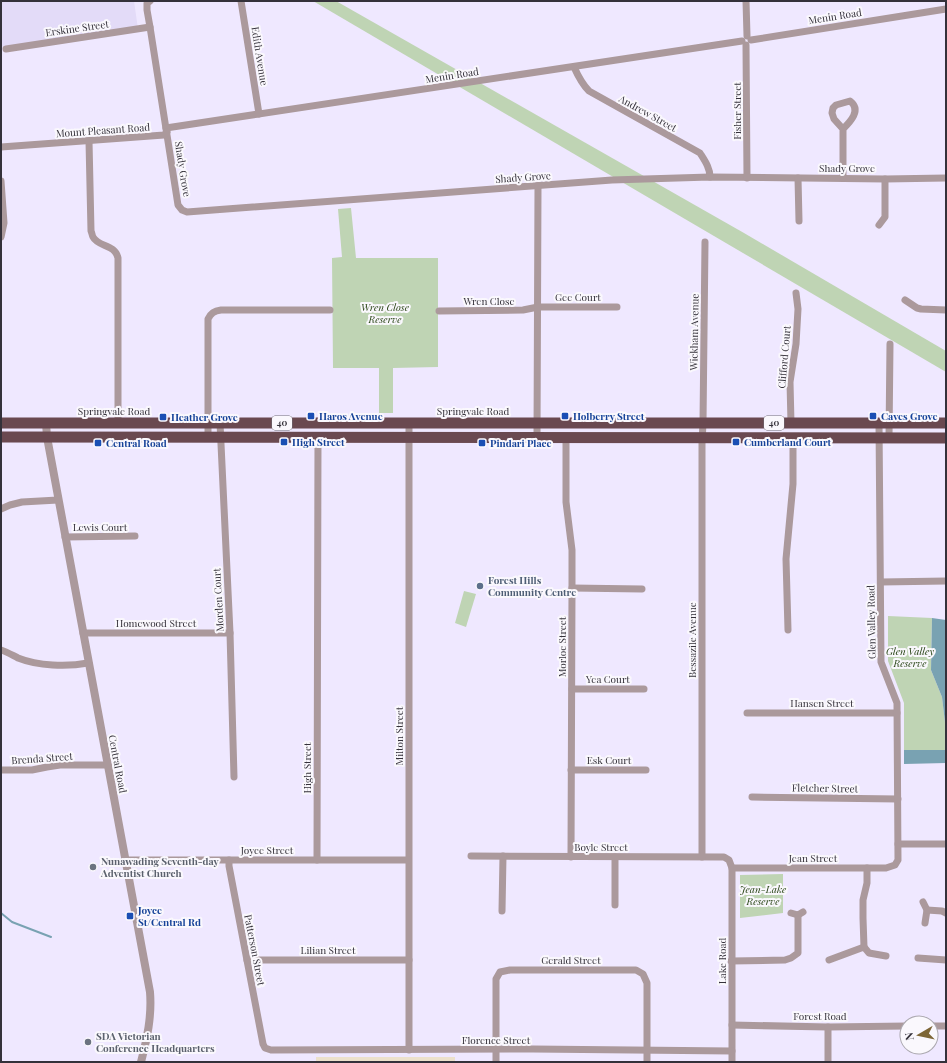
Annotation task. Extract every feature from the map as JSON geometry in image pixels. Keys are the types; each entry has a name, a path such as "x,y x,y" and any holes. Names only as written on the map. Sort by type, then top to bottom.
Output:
{"highway":[{"name":"Springvale Road","path":"1,422 946,423"},
{"name":"40","path":"1,437 946,438"}],"street":[{"path":"150,1 147,3 147,10 166,130"},
{"name":"Edith Avenue","path":"241,1 259,114"},
{"name":"Fisher Street","path":"746,1 747,178"},
{"name":"Menin Road","path":"166,130 259,114 946,10"},
{"name":"Erskine Street","path":"6,49 150,27"},
{"name":"Andrew Street","path":"574,67 577,76 589,91 700,153 710,171 710,178"},
{"path":"843,129 843,178"},
{"name":"Mount Pleasant Road","path":"1,148 164,135 166,130"},
{"name":"Shady Grove","path":"166,130 178,205 182,210 187,212 612,180 710,178 946,178"},
{"path":"89,141 91,231 93,238 113,249 117,253 118,258 118,423"},
{"path":"798,178 799,221"},
{"path":"879,225 885,217 885,179"},
{"path":"1,181 4,223 1,237"},
{"path":"537,437 538,186"},
{"name":"Wickham Avenue","path":"704,423 705,242"},
{"name":"Clifford Court","path":"791,423 790,382 796,344 798,309 796,293"},
{"path":"905,300 921,309 946,310"},
{"name":"Gee Court","path":"538,307 617,307"},
{"name":"Wren Close","path":"439,311 523,310 538,307"},
{"path":"208,437 208,319 210,315 215,311 221,310 330,310"},
{"path":"884,423 890,344"},
{"name":"Central Road","path":"46,423 46,437 148,984 150,1001 148,1032 141,1062"},
{"name":"Morden Court","path":"220,423 230,633 234,776"},
{"name":"Milton Street","path":"409,423 409,1050"},
{"name":"Bessazile Avenue","path":"702,857 702,437 704,423"},
{"name":"Glen Valley Road","path":"884,423 881,662 897,703 898,860 895,865"},
{"name":"High Street","path":"317,860 318,437"},
{"name":"Morloc Street","path":"566,437 566,502 572,550 570,857"},
{"path":"788,630 786,559 793,484 793,437"},
{"path":"1,510 10,505 22,502 58,500"},
{"name":"Lewis Court","path":"65,537 135,536"},
{"path":"881,582 946,582"},
{"path":"572,588 642,589"},
{"name":"Homewood Street","path":"83,633 230,633"},
{"path":"1,650 35,663 67,665 88,663"},
{"name":"Yea Court","path":"572,689 644,689"},
{"name":"Hansen Street","path":"747,713 897,713"},
{"name":"Brenda Street","path":"1,770 32,770 47,766 60,765 108,765"},
{"name":"Esk Court","path":"571,770 646,770"},
{"name":"Fletcher Street","path":"752,797 898,799"},
{"path":"898,844 946,844"},
{"name":"Boyle Street","path":"471,856 724,857 729,860"},
{"path":"502,911 503,856"},
{"path":"615,857 615,905"},
{"name":"Joyce Street","path":"126,860 408,860"},
{"name":"Patterson Street","path":"229,860 263,1044"},
{"name":"Lake Road","path":"729,860 732,868 732,1062"},
{"name":"Jean Street","path":"732,868 886,868 895,865"},
{"path":"867,868 867,883 863,900 864,946 869,953 886,956"},
{"path":"923,902 927,910 925,923"},
{"path":"927,910 942,911 946,913"},
{"path":"731,961 785,960 798,953 797,913"},
{"path":"829,960 864,946"},
{"path":"918,958 946,960"},
{"name":"Lilian Street","path":"247,960 409,960"},
{"name":"Gerald Street","path":"496,1062 496,979 500,972 510,970 636,970 643,974 647,983 647,1062"},
{"name":"Forest Road","path":"732,1025 828,1027 899,1026"},
{"path":"828,1027 828,1062"},
{"name":"Florence Street","path":"263,1044 265,1048 271,1050 732,1051"}],"shaded area":[{"path":"1,1 134,1 138,29 1,47"},
{"path":"316,1057 455,1057 455,1062 316,1062"}],"green space":[{"path":"313,1 336,1 744,233 946,351 946,372"},
{"name":"Wren Close Reserve","path":"351,208 356,258 438,258 438,367 393,368 393,413 379,413 379,368 333,368 332,258 342,257 338,209"},
{"path":"464,591 476,594 466,627 455,623"},
{"name":"Glen Valley Reserve","path":"888,616 932,618 931,670 942,697 946,731 946,750 904,750 904,703 888,661"},
{"name":"Jean-Lake Reserve","path":"783,874 783,913 740,918 740,875"}],"water":[{"path":"932,618 946,620 946,731 942,697 931,670"},
{"path":"904,750 946,750 946,763 904,764"}],"waterway":[{"path":"1,913 12,922 51,937"}],"place":[{"name":"Haros Avenue","path":"311,416"},
{"name":"Holberry Street","path":"565,416"},
{"name":"Caves Grove","path":"873,416"},
{"name":"Heather Grove","path":"163,417"},
{"name":"High Street","path":"284,442"},
{"name":"Cumberland Court","path":"736,442"},
{"name":"Central Road","path":"98,443"},
{"name":"Pindari Place","path":"482,443"},
{"name":"Forest Hills Community Centre","path":"480,586"},
{"name":"Nunawading Seventh-day Adventist Church","path":"93,867"},
{"name":"Joyce St/Central Rd","path":"130,916"},
{"name":"SDA Victorian Conference Headquarters","path":"88,1042"}]}
